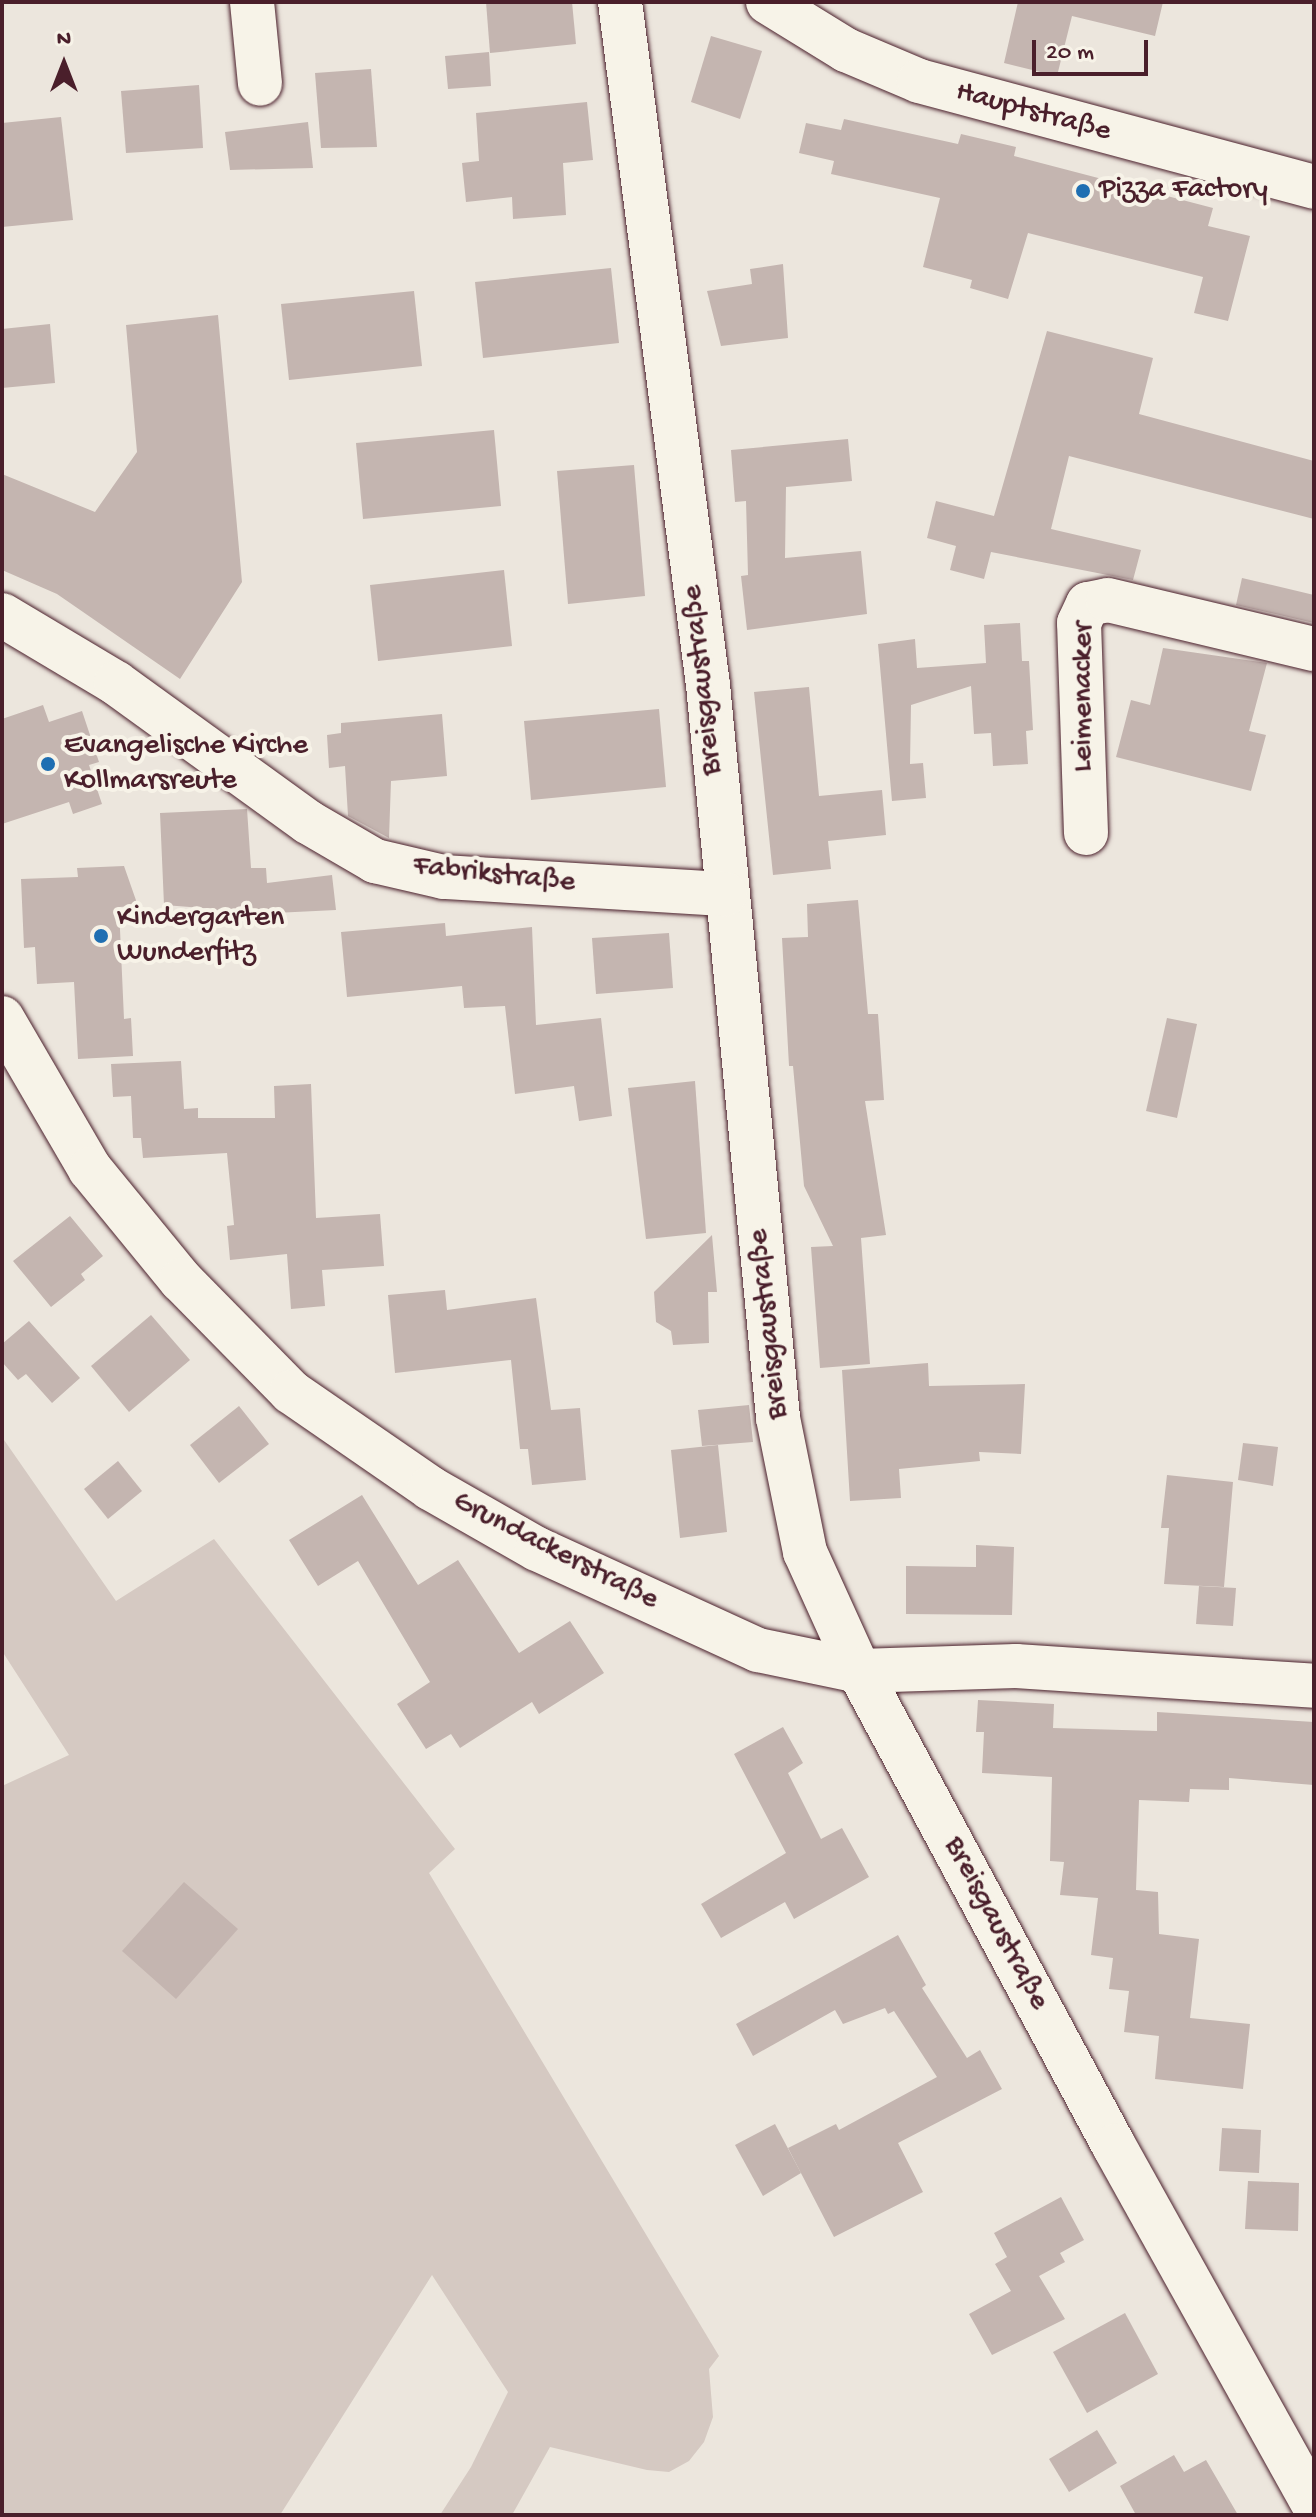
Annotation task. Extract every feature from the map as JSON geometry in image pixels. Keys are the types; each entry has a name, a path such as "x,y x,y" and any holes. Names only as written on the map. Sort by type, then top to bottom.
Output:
{"street":[{"path":"252,2 260,84"},
{"name":"Hauptstraße","path":"768,2 846,50 919,81 1314,187"},
{"name":"Breisgaustraße","path":"634,8 708,685 725,894 778,1418 805,1552 859,1671 1114,2146 1314,2505"},
{"name":"Leimenacker","path":"1086,833 1079,623 1088,604 1108,600 1314,649"},
{"name":"Fabrikstraße","path":"2,615 116,683 308,822 375,861 444,877 725,894"},
{"name":"Grundackerstraße","path":"2,1018 90,1169 181,1280 291,1392 430,1488 537,1549 758,1650 859,1671 1016,1666 1314,1686"}],"shaded area":[{"path":"2,1437 116,1601 214,1539 455,1849 429,1873 719,2356 709,2369 713,2417 704,2442 689,2461 669,2472 647,2470 550,2447 512,2515 440,2515 471,2467 508,2392 432,2275 280,2515 2,2515 2,1786 69,1755 2,1651"}],"building":[{"path":"486,2 572,2 576,44 490,53"},
{"path":"1018,2 1163,2 1155,36 1072,16 1057,76 1004,63"},
{"path":"711,36 762,51 740,119 691,102"},
{"path":"489,52 491,86 448,89 445,56"},
{"path":"371,69 377,147 321,148 315,73"},
{"path":"199,85 203,148 126,153 121,91"},
{"path":"587,102 593,160 563,163 566,215 513,219 512,197 466,202 462,163 479,161 476,113"},
{"path":"61,117 73,220 2,227 2,123"},
{"path":"844,119 958,144 961,134 1016,147 1014,156 1213,208 1208,226 1250,236 1228,321 1194,313 1203,277 1028,233 1008,299 970,288 972,280 923,267 940,198 831,174 834,161 799,153 806,123 841,130"},
{"path":"308,122 313,168 230,170 225,132"},
{"path":"783,264 788,338 721,346 707,291 752,284 750,269"},
{"path":"611,268 619,343 483,358 475,282"},
{"path":"414,291 422,366 289,380 281,304"},
{"path":"218,315 242,582 180,679 57,594 2,570 2,474 95,512 137,452 126,325"},
{"path":"50,324 55,383 2,388 2,329"},
{"path":"1047,331 1153,358 1139,414 1314,461 1314,519 1069,456 1051,529 1141,550 1133,580 991,552 984,579 950,570 956,546 927,538 936,501 994,516"},
{"path":"494,430 501,506 363,519 356,443"},
{"path":"848,439 852,481 786,487 785,558 861,551 867,614 747,630 741,576 748,575 746,501 735,502 731,450"},
{"path":"634,465 645,596 568,604 557,471"},
{"path":"504,570 512,646 378,661 370,585"},
{"path":"1242,578 1314,595 1314,623 1236,605"},
{"path":"1020,623 1022,661 1029,661 1033,730 1026,731 1028,764 993,766 991,733 974,734 971,686 911,705 910,764 923,763 926,798 892,801 878,644 915,639 917,668 986,663 984,625"},
{"path":"1163,648 1267,663 1249,731 1266,735 1251,791 1116,757 1131,700 1150,705"},
{"path":"809,687 819,796 882,790 886,835 828,841 831,869 773,875 754,692"},
{"name":"Evangelische Kirche Kollmarsreute","path":"43,705 49,722 82,711 99,762 89,765 102,804 73,814 69,802 2,824 2,719"},
{"path":"659,709 666,787 531,800 524,721"},
{"path":"442,714 447,776 391,781 389,838 348,816 345,766 329,768 327,735 341,733 341,723"},
{"path":"247,809 251,868 266,868 267,883 332,875 336,910 216,916 216,909 164,905 160,813"},
{"path":"124,866 138,906 119,907 124,1019 131,1018 133,1056 78,1059 74,982 37,984 35,947 24,948 21,879 78,877 77,868"},
{"path":"858,900 868,1014 878,1014 884,1100 865,1101 886,1235 861,1238 870,1364 820,1368 811,1247 833,1246 804,1186 793,1066 789,1066 782,938 808,937 807,904"},
{"path":"445,923 446,936 532,927 536,1025 601,1018 612,1116 579,1121 574,1086 515,1094 505,1006 464,1008 462,986 347,997 341,932"},
{"path":"669,933 673,988 596,994 592,938"},
{"path":"1167,1018 1197,1024 1177,1118 1146,1111"},
{"path":"181,1061 184,1109 198,1108 198,1118 275,1118 274,1086 311,1084 316,1218 380,1214 384,1266 322,1270 325,1306 291,1309 287,1254 230,1260 227,1226 234,1225 227,1153 143,1158 141,1138 133,1138 131,1096 113,1097 111,1064"},
{"path":"695,1081 706,1233 646,1239 628,1088"},
{"path":"70,1216 103,1256 81,1274 85,1280 51,1307 13,1261"},
{"path":"712,1235 717,1292 708,1292 709,1343 673,1345 671,1331 656,1322 654,1292"},
{"path":"445,1290 447,1310 536,1298 551,1410 580,1408 586,1480 532,1485 528,1449 520,1449 511,1360 395,1373 388,1295"},
{"path":"151,1315 190,1360 129,1412 91,1366"},
{"path":"29,1321 80,1378 52,1403 26,1374 18,1380 2,1362 2,1344"},
{"path":"928,1363 929,1386 1025,1384 1021,1454 979,1452 980,1461 899,1469 901,1498 850,1501 842,1370"},
{"path":"749,1405 753,1442 702,1446 698,1410"},
{"path":"239,1406 269,1444 219,1483 190,1445"},
{"path":"1243,1443 1278,1447 1273,1486 1238,1480"},
{"path":"718,1445 727,1532 680,1538 671,1450"},
{"path":"118,1461 142,1491 108,1519 84,1489"},
{"path":"1167,1475 1233,1482 1224,1587 1164,1584 1169,1528 1161,1528"},
{"path":"362,1495 418,1585 458,1560 519,1653 570,1621 604,1673 539,1714 532,1702 460,1748 451,1734 426,1749 397,1704 430,1682 358,1561 318,1586 289,1540"},
{"path":"976,1545 1014,1547 1012,1615 906,1614 906,1566 976,1567"},
{"path":"1199,1586 1236,1588 1233,1626 1196,1624"},
{"path":"978,1700 1054,1704 1053,1728 1157,1731 1157,1712 1314,1722 1314,1785 1229,1778 1229,1790 1190,1789 1189,1802 1139,1800 1136,1890 1158,1892 1159,1934 1199,1939 1190,2018 1250,2024 1243,2089 1155,2079 1159,2036 1124,2032 1129,1991 1109,1989 1113,1958 1091,1955 1098,1898 1060,1895 1064,1862 1050,1861 1052,1777 982,1773 984,1732 976,1732"},
{"path":"783,1727 803,1763 788,1773 821,1839 842,1828 869,1877 794,1919 785,1902 721,1938 701,1904 786,1853 734,1754"},
{"path":"184,1882 238,1929 176,1999 122,1951"},
{"path":"898,1935 926,1985 922,1988 967,2058 980,2050 1002,2089 898,2143 923,2192 834,2237 788,2148 836,2124 839,2130 937,2077 894,2011 888,2014 885,2008 843,2024 835,2010 753,2056 736,2024"},
{"path":"775,2124 801,2173 763,2196 735,2145"},
{"path":"1222,2128 1261,2130 1259,2173 1219,2171"},
{"path":"1248,2181 1299,2183 1298,2231 1245,2229"},
{"path":"1061,2197 1084,2240 1060,2253 1065,2262 1039,2276 1065,2319 992,2355 969,2314 1011,2291 995,2264 1007,2257 994,2233"},
{"path":"1125,2313 1158,2374 1087,2413 1053,2352"},
{"path":"1097,2430 1117,2463 1069,2492 1049,2459"},
{"path":"1174,2455 1184,2472 1206,2460 1238,2515 1136,2515 1120,2486"}],"place":[{"name":"Pizza Factory","path":"1083,191"},
{"name":"Evangelische Kirche Kollmarsreute","path":"48,764"},
{"name":"Kindergarten Wunderfitz","path":"101,936"}]}
